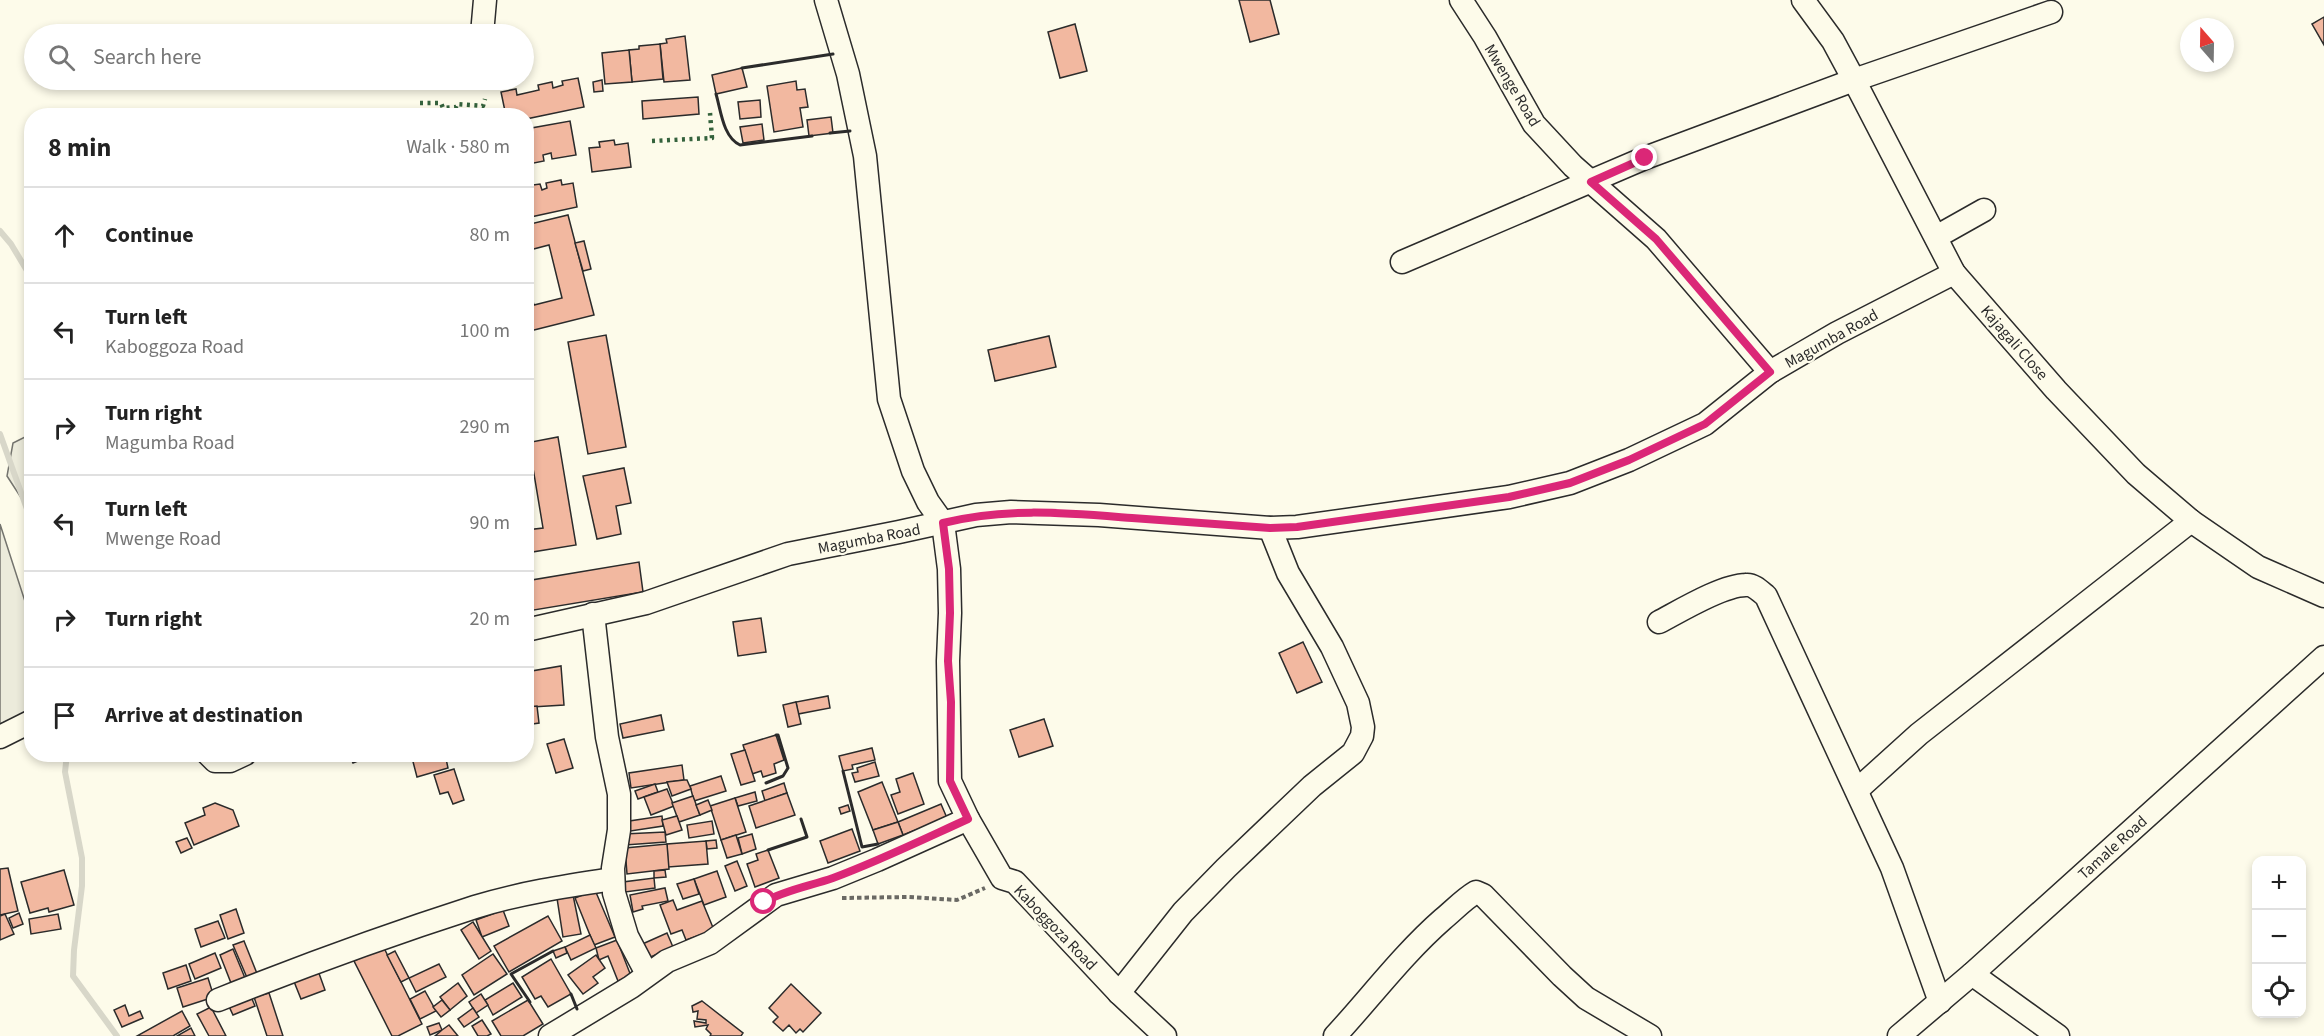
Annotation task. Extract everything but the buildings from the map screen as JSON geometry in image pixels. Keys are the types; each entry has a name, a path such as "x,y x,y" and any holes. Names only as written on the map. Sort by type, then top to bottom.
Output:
{"street":[{"path":"483,24 485,0"},
{"path":"826,0 848,74 865,156 889,399 914,471 928,502 943,523"},
{"name":"Mwenge Road","path":"1461,0 1485,37 1534,124 1555,148 1591,182 1656,239 1770,372"},
{"name":"Kajagali Close","path":"1803,0 1833,41 1954,273 2056,390 2136,474 2191,521 2258,567 2324,596"},
{"path":"1402,261 1645,158 1854,80 2051,12"},
{"path":"1936,237 1984,210"},
{"name":"Magumba Road","path":"534,628 646,603 788,554 976,515 1011,512 1099,515 1270,528 1297,527 1509,497 1570,483 1629,460 1705,424 1770,372 1837,333 1954,273"},
{"path":"1857,790 1929,727 2191,521"},
{"name":"Kaboggoza Road","path":"943,523 949,569 950,781 968,819 1002,878 1015,882 1119,993 1165,1036"},
{"path":"1119,993 1183,912 1312,786 1353,753 1362,736 1363,728 1358,703 1332,647 1288,573 1270,528"},
{"path":"1659,622 1703,599 1747,584 1766,596 1892,868 1941,1002"},
{"path":"593,614 606,736 619,794 620,830 614,893 627,936 647,974"},
{"name":"Tamale Road","path":"1899,1036 1941,1002 2324,657"},
{"path":"0,737 24,725"},
{"path":"550,1036 631,987 667,962 710,943 776,895 833,878 968,819"},
{"path":"218,1000 379,939 477,907 544,890 614,879"},
{"path":"1335,1036 1407,953 1476,892 1483,895 1586,998 1650,1036"},
{"path":"1972,974 2058,1036"}],"path":[{"path":"838,898 909,897 957,900 1002,878"}],"shaded area":[{"path":"24,438 24,502 7,476 13,443"},
{"path":"0,524 24,598 24,714 0,724"}],"waterway":[{"path":"0,231 24,266"},
{"path":"0,434 24,501"},
{"path":"66,762 65,772 82,858 82,886 73,976 117,1036"}],"hedge":[{"path":"420,103 441,103 443,108 456,107 457,104 483,106 485,99"},
{"path":"652,141 712,138 710,113"}],"wall":[{"path":"742,68 833,54"},
{"path":"716,94 726,130 740,145 812,136"},
{"path":"830,133 850,131"},
{"path":"766,783 783,776 788,768 778,735 776,735"},
{"path":"843,771 862,847 878,844"},
{"path":"768,850 807,837 801,819"},
{"path":"530,1002 511,974 553,951"},
{"path":"571,994 577,1009"}],"route":[{"path":"764,902 776,895 833,878 893,854 968,819 950,781 949,569 943,523 976,515 1011,512 1099,515 1270,528 1297,527 1509,497 1570,483 1629,460 1705,424 1770,372 1656,239 1591,182 1645,158"}]}
